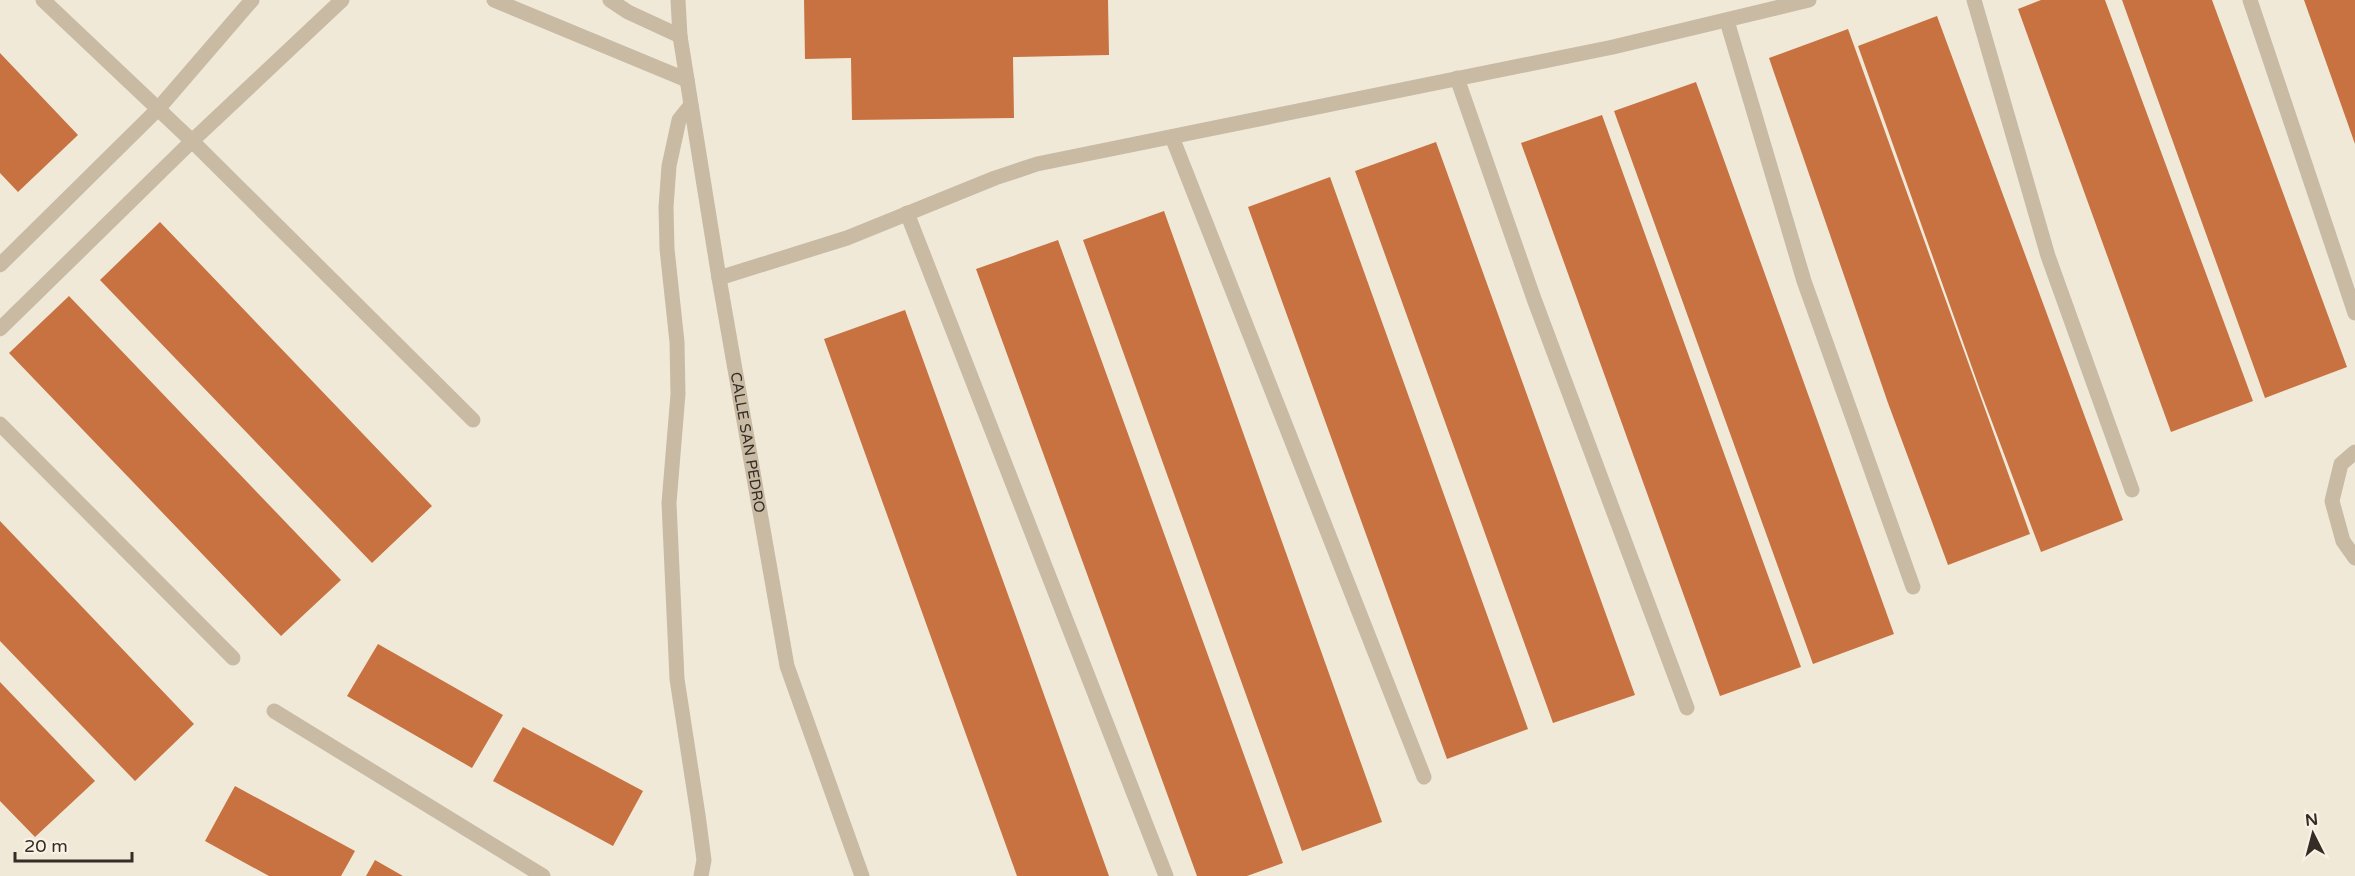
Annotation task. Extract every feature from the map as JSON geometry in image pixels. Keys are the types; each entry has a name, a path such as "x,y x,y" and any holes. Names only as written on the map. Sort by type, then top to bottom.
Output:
{"street":[{"path":"43,0 192,141 473,420"},
{"path":"0,265 158,109 252,0"},
{"path":"0,330 192,141 342,0"},
{"path":"494,0 687,80"},
{"path":"610,0 628,12 680,36"},
{"name":"CALLE SAN PEDRO","path":"678,0 680,36 719,278 787,666 862,876"},
{"path":"719,278 847,238 995,178 1037,164 1727,21 1809,0"},
{"path":"1974,0 2048,256 2132,490"},
{"path":"2250,0 2355,313"},
{"path":"1727,21 1804,281 1913,586"},
{"path":"1457,78 1534,299 1687,708"},
{"path":"691,105 679,120 669,166 666,207 667,249 677,342 678,394 669,503 677,679 704,860 701,876"},
{"path":"1172,137 1424,777"},
{"path":"907,213 1166,876"},
{"path":"0,424 232,658"},
{"path":"2355,453 2341,464 2332,501 2343,541 2355,558"},
{"path":"274,711 543,876"}],"building":[{"path":"804,0 1108,0 1109,55 1013,57 1014,118 852,120 851,58 805,59"},
{"path":"2041,0 2105,0 2253,401 2171,432 2018,9"},
{"path":"2122,0 2212,0 2347,367 2265,398"},
{"path":"2304,0 2355,0 2355,144 2320,45"},
{"path":"1937,16 2123,520 2041,552 1980,390 1858,46"},
{"path":"1848,29 2030,534 1948,565 1888,403 1769,58"},
{"path":"0,53 78,135 18,192 0,173"},
{"path":"1696,82 1894,634 1813,664 1614,111"},
{"path":"1602,115 1801,667 1720,696 1521,143"},
{"path":"1436,142 1635,695 1553,723 1355,171"},
{"path":"1330,177 1528,729 1447,759 1248,207"},
{"path":"1164,211 1382,822 1302,851 1083,240"},
{"path":"160,222 432,506 372,563 100,280"},
{"path":"1058,240 1283,863 1247,876 1197,876 976,269"},
{"path":"69,296 341,580 281,636 9,353"},
{"path":"905,310 1109,876 1017,876 824,339"},
{"path":"0,521 194,724 135,781 0,641"},
{"path":"378,644 503,715 472,768 347,696"},
{"path":"0,682 95,781 35,837 0,801"},
{"path":"523,727 643,791 613,846 493,781"},
{"path":"235,786 355,851 341,876 269,876 205,841"},
{"path":"375,860 403,876 366,876"}]}
